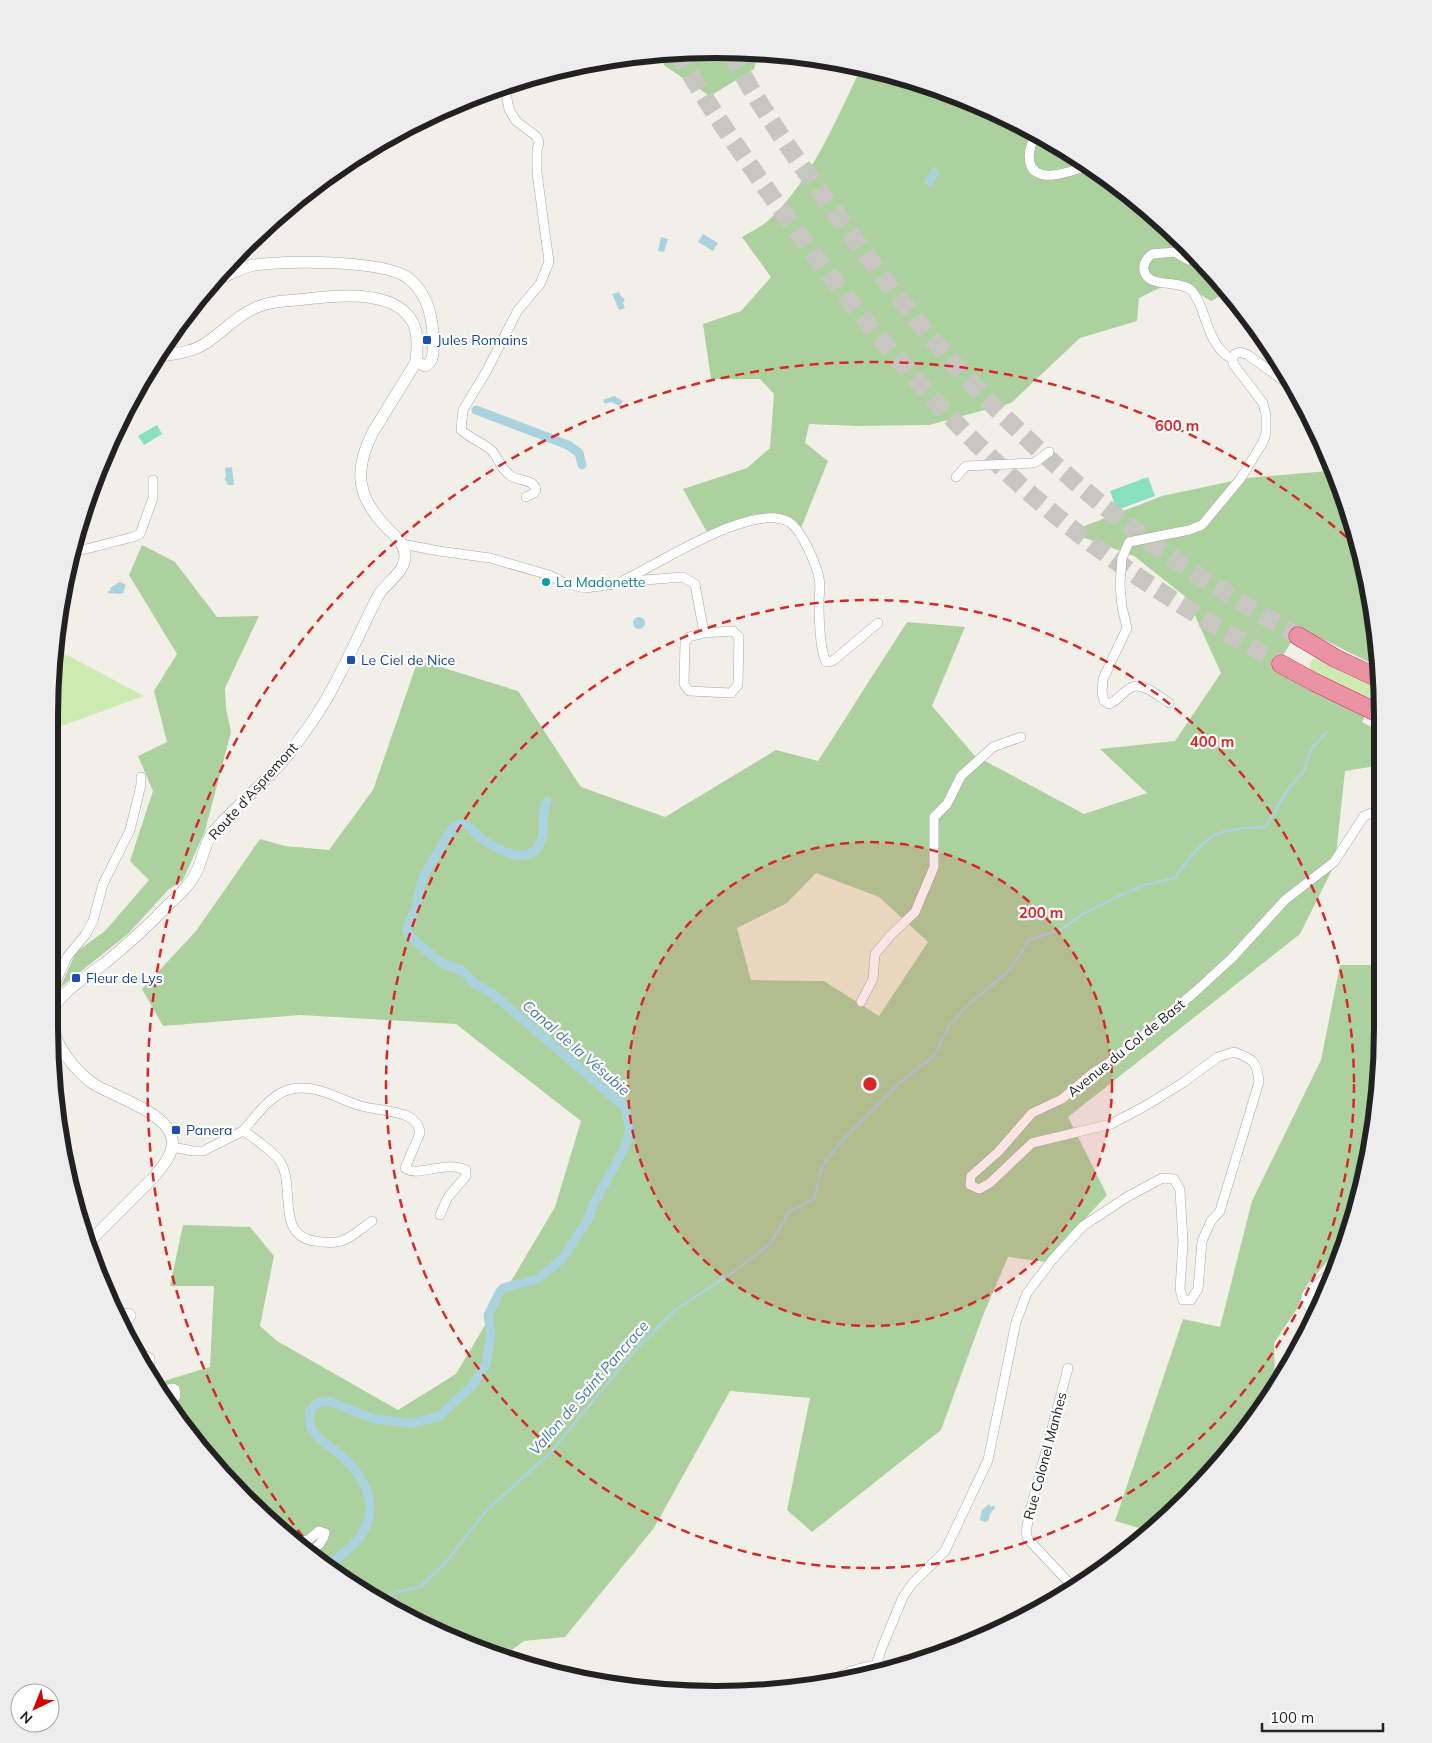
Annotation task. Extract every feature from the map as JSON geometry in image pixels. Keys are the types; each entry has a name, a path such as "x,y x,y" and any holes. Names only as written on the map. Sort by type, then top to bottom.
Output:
{"highway":[{"path":"1298,636 1335,658 1373,676"},
{"path":"1281,664 1374,711"}],"street":[{"path":"507,91 509,109 516,121 536,136 538,142 536,150 537,173 549,262 540,284 518,310 486,372 463,410 461,430 469,437 492,450 502,469 510,475 518,480 535,485 536,490 534,493 526,497"},
{"path":"1034,140 1028,155 1029,161 1042,174 1056,175 1082,168"},
{"path":"1169,703 1148,689 1138,686 1132,687 1116,702 1109,704 1104,701 1102,692 1103,678 1127,628 1122,607 1120,584 1122,558 1129,542 1189,530 1202,525 1241,478 1263,442 1266,433 1266,415 1263,403 1240,374 1232,359 1222,354 1214,342 1197,297 1191,290 1179,285 1154,282 1146,277 1144,269 1146,260 1152,254 1175,252 1190,259"},
{"path":"225,277 252,266 320,262 344,263 391,271 402,275 408,278 423,293 430,314 433,333 432,359 425,366 416,362"},
{"path":"165,355 194,350 206,344 238,317 257,307 287,301 341,296 372,298 388,302 401,309 412,320 417,342 416,362 367,444 361,466 362,487 369,507 402,544 490,558 549,575 564,583 585,588 644,580 683,578 695,584 704,633"},
{"path":"1232,359 1235,354 1240,352 1248,355 1281,379"},
{"path":"956,477 966,466 1034,463 1049,452"},
{"path":"79,550 140,534 153,498 153,480"},
{"path":"616,584 723,529 758,519 778,519 788,522 796,529 815,563 820,580 821,635 826,662 836,659 878,623"},
{"name":"Route d'Aspremont","path":"58,1000 129,943 185,889 197,871 207,841 212,833 290,752 322,708 379,594 403,565 405,558 402,544"},
{"path":"733,631 739,637 738,685 731,693 689,691 684,684 685,642 689,637 704,633 733,631"},
{"path":"861,1002 874,979 875,954 890,936 915,912 934,867 934,817 947,804 961,776 986,752 993,746 1021,737"},
{"path":"58,977 67,957 86,934 93,920 103,884 130,830 141,778"},
{"name":"Avenue du Col de Bast","path":"876,1665 903,1598 912,1584 944,1551 988,1460 1016,1322 1026,1293 1053,1258 1083,1226 1126,1197 1162,1178 1174,1179 1180,1190 1183,1242 1180,1289 1183,1300 1191,1300 1198,1289 1202,1241 1211,1221 1220,1211 1259,1082 1258,1071 1251,1059 1234,1052 1218,1058 1147,1105 1111,1124 1032,1143 990,1183 979,1189 970,1185 971,1176 998,1152 1032,1113 1062,1100 1094,1072 1118,1057 1196,991 1232,958 1285,900 1334,862 1364,816 1374,812"},
{"name":"Route d'Aspremont","path":"58,1042 65,1055 82,1076 102,1089 144,1110 160,1121 172,1137 172,1147"},
{"path":"92,1239 153,1178 169,1156 172,1147 203,1151 243,1131 280,1092 304,1088 318,1089 359,1106 406,1116 415,1121 420,1133 405,1168 415,1172 442,1166 459,1167 466,1170 466,1176 448,1197 440,1215"},
{"path":"243,1131 252,1136 278,1160 286,1175 290,1221 293,1229 307,1239 330,1243 343,1242 372,1221"},
{"path":"1312,1307 1306,1301 1308,1294 1323,1280"},
{"path":"123,1313 130,1313 131,1315 127,1322"},
{"name":"Rue Colonel Manhes","path":"1068,1368 1029,1514 1026,1532 1028,1539 1069,1583"},
{"path":"166,1390 175,1389 176,1396 173,1400"},
{"path":"305,1541 319,1531 325,1533 324,1538 315,1549"}],"green space":[{"path":"757,59 754,69 710,96 665,66 661,60"},
{"path":"858,73 928,92 968,108 1007,125 1082,168 1150,221 1182,250 1222,295 1211,301 1176,280 1139,298 1137,321 1080,338 1011,403 929,425 857,426 809,424 805,443 828,461 801,528 754,514 708,534 683,489 747,468 770,448 774,394 760,379 711,379 703,324 741,311 771,277 742,237 761,226 786,202 799,185 833,128"},
{"path":"157,425 162,434 144,445 138,436"},
{"path":"1327,471 1340,504 1362,588 1372,664 1300,628 1274,670 1316,693 1365,716 1362,722 1374,728 1374,766 1345,771 1335,864 1300,934 1068,1117 1107,1195 1045,1262 1008,1257 982,1318 941,1430 812,1532 787,1510 810,1398 730,1391 654,1528 565,1637 524,1641 509,1652 425,1618 350,1575 282,1522 250,1493 194,1428 163,1384 167,1380 210,1367 214,1286 170,1286 183,1225 250,1227 274,1256 260,1326 277,1341 398,1410 456,1374 555,1207 581,1121 456,1024 300,1015 163,1026 142,989 196,931 260,839 285,846 329,850 373,790 418,660 518,691 581,787 665,817 776,750 818,761 907,622 965,627 932,706 974,755 1084,814 1147,793 1100,749 1175,741 1221,673 1187,598 1134,556 1069,532 1162,496 1247,478","holes":["816,873 879,897 928,942 879,1016 824,981 751,980 737,928 787,903"]},
{"path":"1148,477 1155,496 1117,510 1110,491"},
{"path":"142,545 175,562 217,617 259,616 225,688 226,708 231,732 205,831 183,880 168,890 128,934 60,988 76,952 105,931 149,880 130,861 153,791 138,756 167,742 154,691 177,654 129,575"},
{"path":"61,652 144,696 58,727"},
{"path":"1313,659 1321,659 1373,685 1374,703 1312,674 1309,665"},
{"path":"816,873 879,897 928,942 879,1016 824,981 750,980 737,928 787,903"},
{"path":"1340,965 1374,965 1373,1070 1369,1113 1352,1197 1334,1253 1306,1286 1298,1307 1274,1343 1275,1375 1264,1393 1211,1461 1182,1493 1142,1529 1115,1521 1183,1319 1220,1327 1252,1201 1321,1060"}],"water":[{"path":"934,166 939,174 931,187 924,182"},
{"path":"703,234 718,243 713,251 698,242"},
{"path":"661,237 668,239 664,252 658,251"},
{"path":"619,292 625,299 623,303 625,308 619,310 612,294"},
{"path":"614,396 623,401 620,406 611,402 605,404 603,400"},
{"path":"232,467 234,485 228,485 224,478 226,478 225,468"},
{"path":"120,582 126,585 123,593 108,593 111,587"},
{"path":"637,617 641,617 645,623 641,629 637,629 633,625 633,621"},
{"path":"989,1504 990,1508 994,1505 995,1508 990,1514 989,1520 985,1522 980,1520 982,1510"}],"waterway":[{"name":"Canal de la Vésubie","path":"476,410 568,445 579,453 582,465"},
{"name":"Vallon de Saint Pancrace","path":"387,1597 397,1592 420,1587 446,1562 486,1511 550,1453 636,1349 675,1310 732,1273 770,1244 789,1212 814,1199 822,1167 842,1140 899,1083 934,1056 950,1024 969,1004 1009,971 1029,940 1062,929 1083,914 1141,886 1175,878 1198,848 1215,835 1234,830 1266,827 1284,795 1304,770 1312,748 1327,732"},
{"name":"Canal de la Vésubie","path":"332,1562 350,1548 361,1535 367,1525 370,1504 364,1485 352,1467 341,1455 314,1433 310,1426 309,1412 317,1403 329,1401 374,1419 412,1423 438,1417 472,1386 486,1364 491,1335 488,1315 499,1293 503,1288 538,1279 563,1258 588,1219 592,1207 627,1141 630,1129 625,1107 492,993 475,984 463,971 440,962 406,931 417,904 424,875 451,830 459,824 465,824 496,848 513,854 529,854 540,843 543,832 543,815 547,801"}],"tunnel":[{"path":"734,58 779,133 865,253 929,335 986,398 1034,446 1137,532 1230,596 1298,636"},
{"path":"682,59 726,131 810,249 907,370 978,445 1054,514 1108,556 1193,612 1281,664"}],"place":[{"name":"Jules Romains","path":"427,340"},
{"name":"La Madonette","path":"546,582"},
{"name":"Le Ciel de Nice","path":"351,660"},
{"name":"Fleur de Lys","path":"76,978"},
{"name":"Panera","path":"176,1130"}]}
